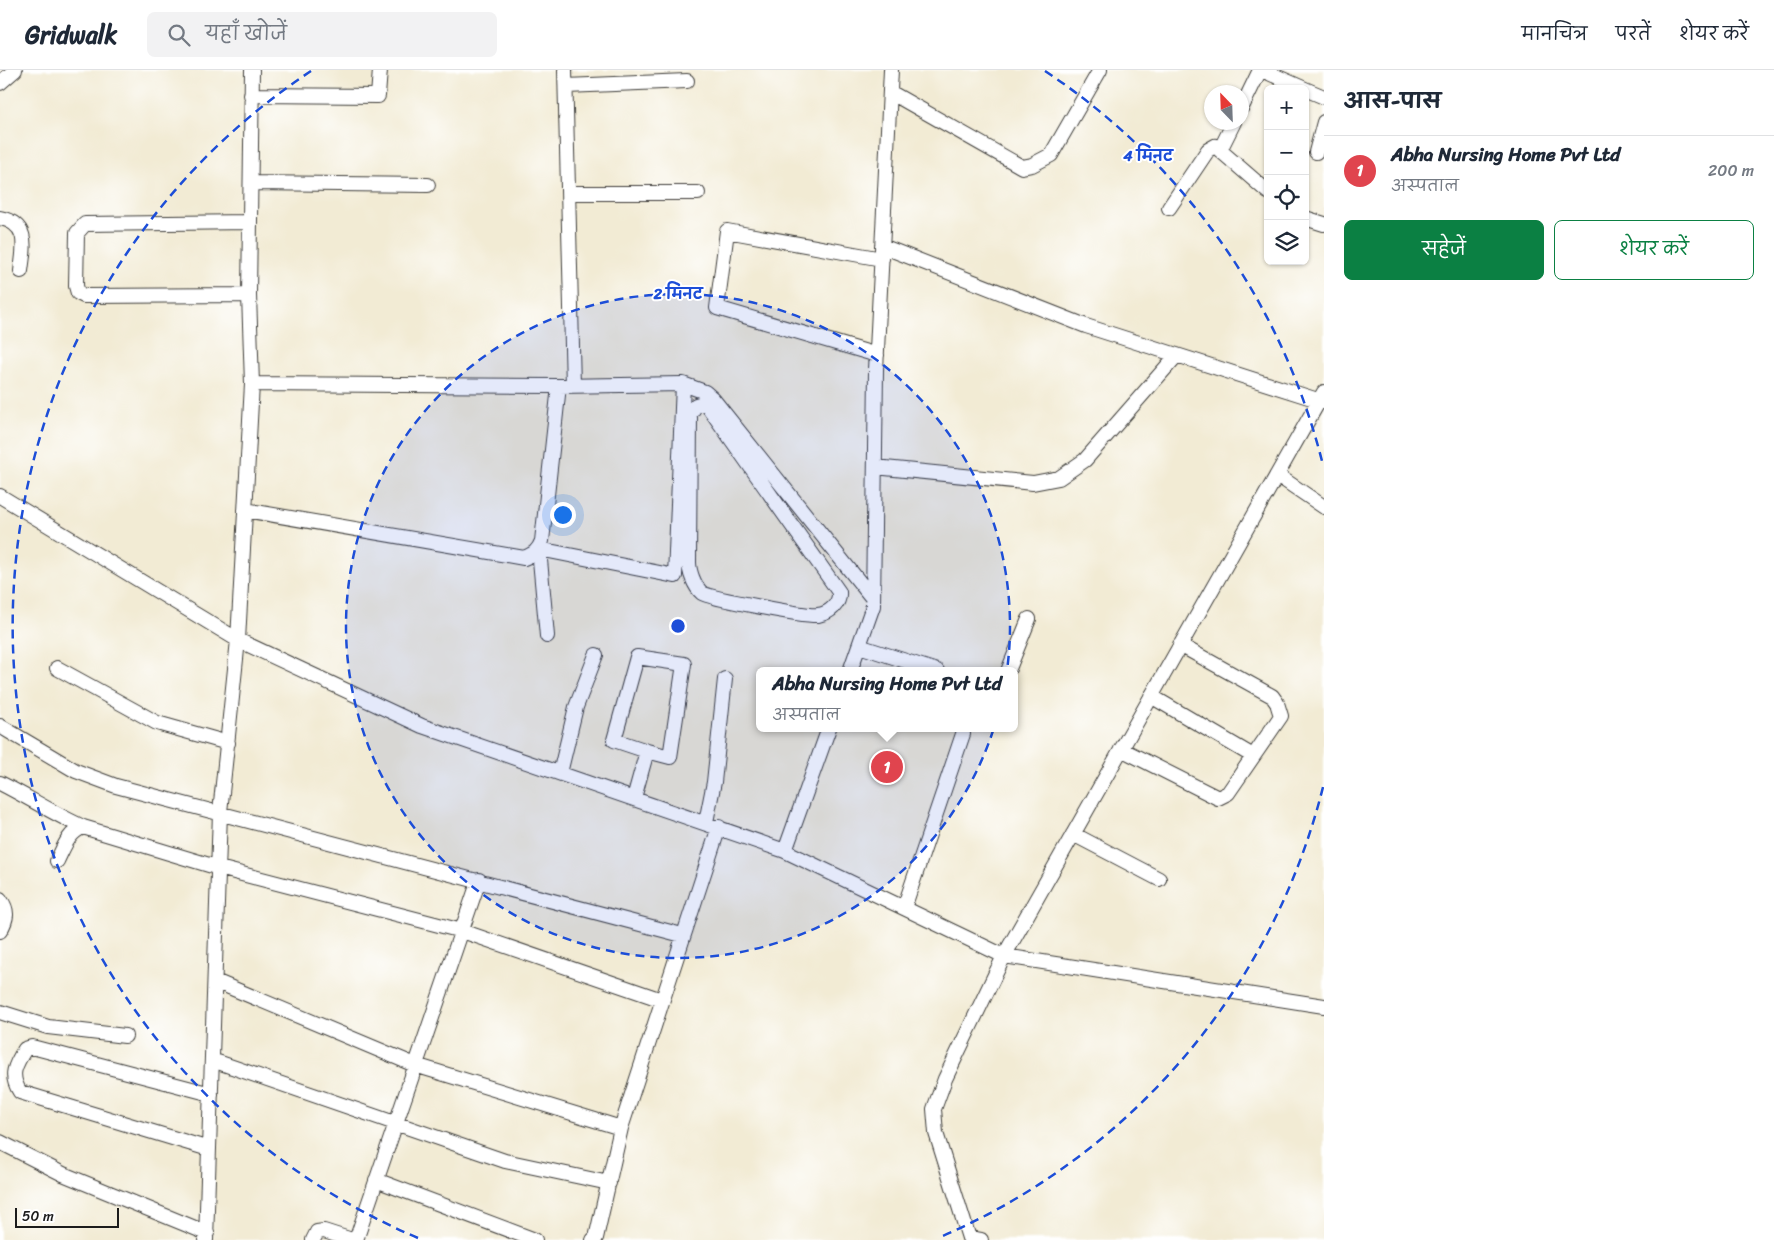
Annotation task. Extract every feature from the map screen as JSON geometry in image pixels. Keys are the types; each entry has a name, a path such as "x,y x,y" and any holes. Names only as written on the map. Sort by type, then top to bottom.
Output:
{"street":[{"path":"0,83 15,70"},
{"path":"0,1142 63,1174 206,1236 220,812 238,640 252,384 249,295 252,70"},
{"path":"251,95 378,96 380,70"},
{"path":"547,636 539,549 542,541 566,386 568,193 566,70"},
{"path":"851,667 873,606 877,355 891,70"},
{"path":"890,92 1022,167 1032,165 1052,156 1100,70"},
{"path":"1249,93 1261,70 1295,85"},
{"path":"566,86 687,81"},
{"path":"1309,91 1324,97"},
{"path":"1315,152 1324,122"},
{"path":"1220,150 1230,130"},
{"path":"1169,208 1208,150 1215,146 1264,189"},
{"path":"251,183 428,185"},
{"path":"568,193 698,193"},
{"path":"0,218 14,222 21,229 24,242 22,271"},
{"path":"1309,219 1324,224"},
{"path":"249,295 84,296 78,293 76,286 77,234 85,224 250,222"},
{"path":"877,355 717,308 727,230 882,252 1086,326 1322,398 1004,956 945,1079 934,1109 936,1133 973,1239"},
{"path":"875,467 1033,483 1059,478 1084,460 1177,355"},
{"path":"252,384 566,386 683,384 705,392 713,398 873,599"},
{"path":"245,510 524,558 539,549 675,576 683,384"},
{"path":"703,403 707,405 772,496 839,592 839,599 835,607 818,616 718,599 702,592 694,580 689,571 690,414 696,405 703,403"},
{"path":"1277,475 1324,507"},
{"path":"772,496 785,489"},
{"path":"0,496 238,640 422,726 786,851 1004,956 1324,1006"},
{"path":"1010,667 1029,620"},
{"path":"1122,749 1218,798 1228,794 1281,716 1277,703 1272,696 1180,645"},
{"path":"858,646 924,667"},
{"path":"560,773 576,707 596,655"},
{"path":"637,657 684,664 670,757 648,751 614,740 637,657"},
{"path":"57,668 157,722 228,743"},
{"path":"593,1240 596,1238 621,1128 682,935 712,825 714,782 725,679"},
{"path":"1151,696 1254,756"},
{"path":"0,726 76,771 116,786 479,880 682,935"},
{"path":"786,851 828,732"},
{"path":"904,908 963,734"},
{"path":"634,798 648,751"},
{"path":"0,783 41,803 57,816 83,827 219,868 462,931 662,1000"},
{"path":"57,861 74,830 83,827"},
{"path":"1073,834 1159,879"},
{"path":"356,1240 479,880"},
{"path":"0,899 6,906 7,920 0,931"},
{"path":"215,981 415,1065 621,1128"},
{"path":"0,1012 48,1027 125,1036"},
{"path":"209,1149 20,1092 14,1082 13,1068 25,1049 32,1047 211,1094"},
{"path":"212,1060 505,1161 609,1183"},
{"path":"376,1180 535,1240"},
{"path":"313,1240 317,1232 324,1230 352,1240"}],"place":[{"name":"Abha Nursing Home Pvt Ltd","path":"887,767"}]}
